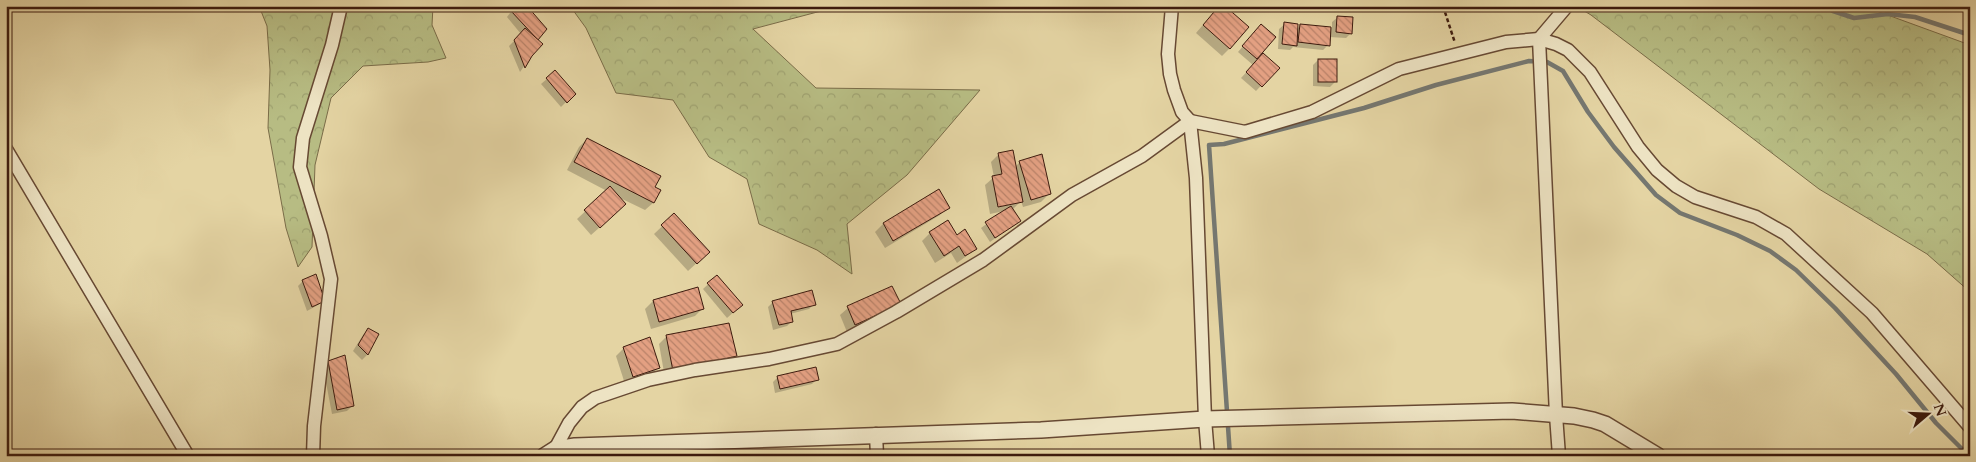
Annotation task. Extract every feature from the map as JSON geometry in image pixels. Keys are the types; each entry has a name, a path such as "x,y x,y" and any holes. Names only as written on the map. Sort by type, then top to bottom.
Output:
{"street":[{"path":"313,456 314,426 331,279 321,236 300,167 303,138 332,45 341,6"},
{"path":"1172,6 1168,54 1170,74 1182,112 1190,121 1196,178 1204,420 1208,456"},
{"path":"1559,456 1539,40 1567,6"},
{"path":"550,453 569,423 582,407 595,398 648,380 695,370 769,359 837,344 896,312 983,260 1072,195 1142,156 1190,121 1245,132 1312,112 1399,69 1506,42 1539,40 1556,44 1580,59 1602,88 1638,147 1657,170 1676,186 1695,197 1756,217 1786,234 1809,254 1872,313 1970,427"},
{"path":"6,149 188,456"},
{"path":"550,453 575,446 876,434 1041,430 1204,420 1512,411 1574,416 1605,424 1658,456"},
{"path":"876,434 877,456"}],"path":[{"path":"1443,6 1459,54"}],"green space":[{"path":"259,6 433,6 432,25 446,58 428,62 363,66 331,98 315,165 312,247 298,267 286,228 268,128 270,70 267,26"},
{"path":"570,6 840,6 753,29 816,88 980,90 907,175 847,224 852,274 817,250 759,224 747,179 709,157 673,100 616,93 586,28"},
{"path":"1576,6 1863,6 1970,45 1970,292 1927,254 1819,189 1591,15"}],"building":[{"path":"515,6 527,6 547,29 538,40 511,11"},
{"path":"1219,6 1225,6 1249,27 1230,49 1203,25"},
{"path":"1337,16 1353,17 1352,34 1336,32"},
{"path":"1284,22 1298,24 1297,46 1282,44"},
{"path":"1261,24 1276,37 1257,59 1242,46"},
{"path":"1300,24 1331,27 1330,46 1298,42"},
{"path":"525,28 543,44 532,56 525,68 514,40"},
{"path":"1263,53 1280,68 1262,87 1246,72"},
{"path":"1318,59 1337,59 1337,82 1318,82"},
{"path":"555,70 576,94 567,103 546,78"},
{"path":"587,138 661,176 655,187 661,190 654,203 574,162"},
{"path":"1013,150 1023,202 998,207 992,176 1002,174 998,153"},
{"path":"1042,154 1051,194 1031,200 1019,161"},
{"path":"610,186 626,204 600,228 584,210"},
{"path":"939,189 950,208 893,241 883,223"},
{"path":"1011,206 1021,221 995,238 985,222"},
{"path":"674,213 710,252 697,264 661,225"},
{"path":"948,220 957,235 965,229 977,249 965,256 959,246 944,256 929,232"},
{"path":"316,274 325,301 312,307 302,280"},
{"path":"717,275 743,305 733,313 707,283"},
{"path":"892,286 901,304 855,325 847,306"},
{"path":"698,287 704,309 659,322 653,300"},
{"path":"812,290 816,305 791,311 793,322 779,325 772,301"},
{"path":"729,323 737,356 673,371 666,335"},
{"path":"368,328 379,334 368,355 358,345"},
{"path":"650,337 660,368 633,377 623,347"},
{"path":"345,355 354,406 337,410 328,361"},
{"path":"816,367 819,380 780,389 777,376"}],"waterway":[{"path":"1825,6 1833,11 1854,18 1888,14 1915,17 1970,35"},
{"path":"1230,456 1209,145 1224,144 1364,108 1436,85 1529,61 1547,62 1563,71 1588,112 1614,147 1656,195 1680,213 1737,235 1770,251 1796,270 1835,308 1896,374 1936,423 1969,456"}]}
